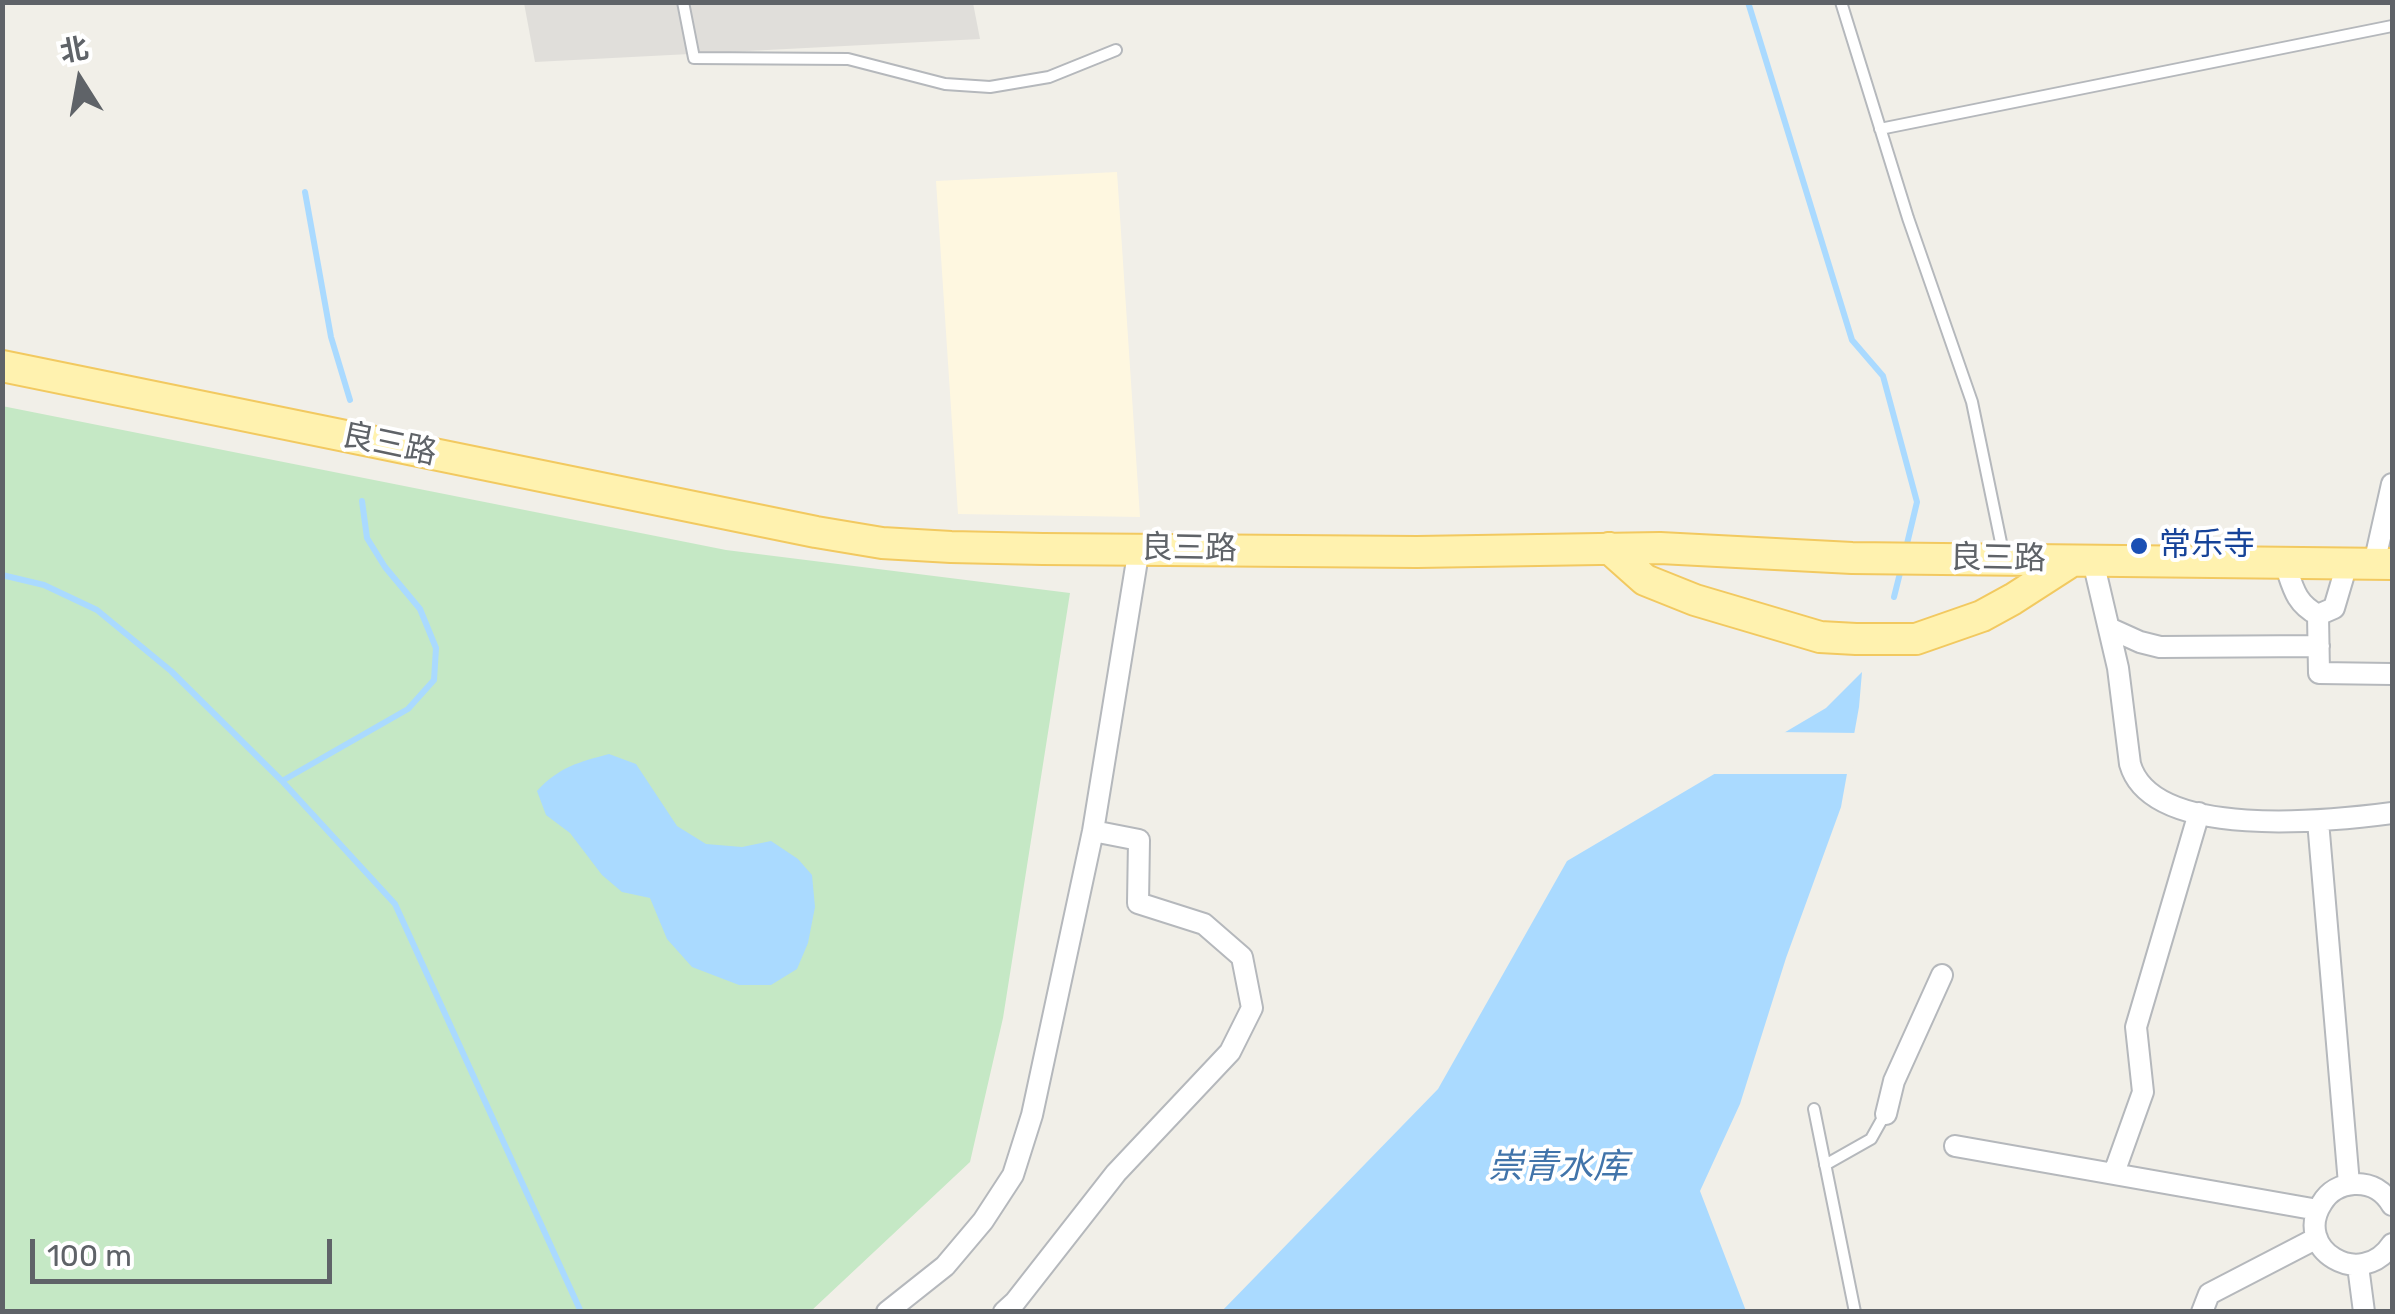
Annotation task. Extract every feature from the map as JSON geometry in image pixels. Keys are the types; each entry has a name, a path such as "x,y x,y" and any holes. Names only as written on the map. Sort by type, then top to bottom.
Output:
{"main road":[{"name":"良三路","path":"2,366 882,542 951,547 1417,552 1660,548 1852,558 2372,564"},
{"path":"1609,548 1645,580 1695,600 1820,637 1856,640 1916,640 1982,616 2083,561"}],"street":[{"path":"2318,615 2334,608 2372,564 2392,484"},
{"path":"887,1312 945,1266 983,1222 1013,1175 1032,1115 1092,831 1138,548"},
{"path":"2083,561 2109,628 2134,775 2142,786 2181,810 2251,821 2318,821 2392,813"},
{"path":"2284,564 2297,600 2318,615"},
{"path":"2318,615 2318,673 2392,674"},
{"path":"2109,628 2160,647 2318,646"},
{"path":"2114,1173 2142,1092 2136,1027 2199,813"},
{"path":"2318,821 2349,1184"},
{"path":"1004,1312 1116,1173 1230,1052 1252,1008 1242,957 1204,924 1138,904 1139,840 1092,831"},
{"path":"1886,1114 1894,1082 1942,975"},
{"path":"1955,1146 2318,1210"},
{"path":"2391,1200 2377,1188 2363,1184 2336,1188 2325,1198 2315,1224 2324,1250 2344,1264 2358,1266 2382,1257 2392,1244"},
{"path":"2202,1312 2209,1294 2317,1238"},
{"path":"2358,1266 2364,1312"}],"lane":[{"path":"683,2 694,58 848,59 945,84 990,87 1049,77 1116,50"},
{"path":"1841,2 1908,218 1972,402 2005,559"},
{"path":"1880,129 2392,26"},
{"path":"1814,1109 1855,1312"},
{"path":"1825,1165 1870,1140 1886,1114"}],"shaded area":[{"path":"524,3 973,3 980,39 535,62"},
{"path":"1117,172 1140,517 958,514 936,181"}],"green space":[{"path":"2,406 726,550 1070,593 1003,1018 970,1162 811,1311 3,1311"}],"water":[{"name":"崇青水库","path":"1862,672 1841,807 1786,958 1740,1104 1700,1191 1746,1311 1221,1312 1438,1089 1567,861 1826,708"},
{"path":"609,754 636,764 677,826 706,844 742,847 771,841 798,859 812,875 815,907 808,943 797,969 771,985 739,985 692,967 667,939 650,898 622,892 602,875 570,833 546,815 537,791 545,783 570,766"}],"pier":[{"path":"1774,732 1859,733 1852,774 1714,774 1714,767"}],"waterway":[{"path":"1748,2 1852,340 1883,376 1917,502 1906,548"},
{"path":"305,192 331,337 350,400"},
{"path":"282,781 408,709 434,680 436,648 420,609 367,538 362,501"},
{"path":"1894,597 1902,565"},
{"path":"2,575 44,585 97,610 171,671 282,781 395,904 581,1312"}],"place":[{"name":"常乐寺","path":"2139,546"}]}
